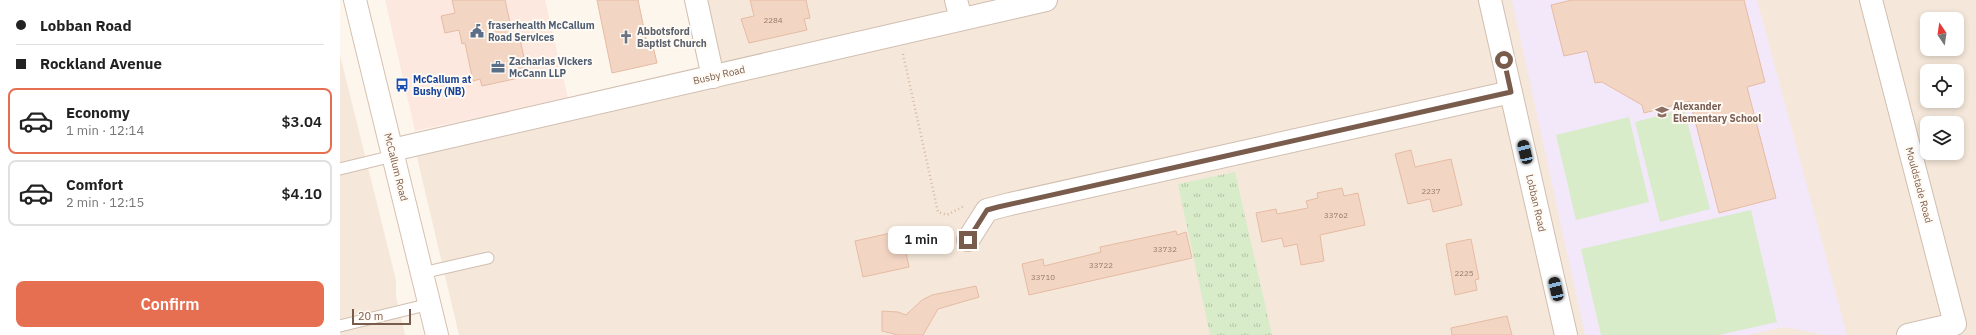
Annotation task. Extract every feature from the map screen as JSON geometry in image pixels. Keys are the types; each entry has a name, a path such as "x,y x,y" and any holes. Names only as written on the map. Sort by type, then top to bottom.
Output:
{"street":[{"name":"McCallum Road","path":"355,0 437,335"},
{"path":"696,0 713,77"},
{"name":"Busby Road","path":"392,153 899,34 958,10 1046,0"},
{"name":"Lobban Road","path":"1490,0 1566,335"},
{"name":"Mouldstade Road","path":"1871,0 1955,324 1908,335"},
{"path":"972,235 987,210 1511,92"}],"lane":[{"path":"340,169 392,153"},
{"path":"422,273 488,258"},
{"path":"340,326 430,304"}],"path":[{"path":"899,34 938,212 947,215 970,204"}],"shaded area":[{"path":"385,0 545,0 568,98 415,131"},
{"path":"701,0 1976,0 1976,335 459,335 415,149 719,80"},
{"name":"Alexander Elementary School","path":"1512,0 1757,0 1847,335 1825,335 1785,327 1748,335 1585,335"},
{"path":"340,55 396,280 396,296 405,335 340,335"}],"green space":[{"path":"1684,109 1710,209 1660,222 1635,122"},
{"path":"1629,117 1649,202 1576,220 1556,135"},
{"path":"1235,172 1272,335 1210,335 1178,184"},
{"path":"1751,210 1777,322 1719,335 1601,335 1581,249"}],"building":[{"path":"452,0 505,0 514,40 520,39 528,76 482,86 480,79 473,81 465,43 462,44 459,30 445,33 441,16 455,13"},
{"path":"597,0 638,0 647,43 652,42 657,63 612,73"},
{"path":"750,0 806,0 810,18 804,19 807,30 749,43 741,19 754,16"},
{"path":"1572,0 1744,0 1765,82 1747,87 1776,198 1719,213 1690,101 1644,113 1642,105 1602,82 1595,83 1587,51 1564,56 1551,5"},
{"path":"1411,150 1415,167 1451,159 1462,205 1433,212 1430,199 1408,204 1395,154"},
{"path":"1342,188 1344,196 1358,193 1365,225 1320,235 1324,261 1301,265 1297,244 1284,247 1282,238 1262,242 1256,213 1276,209 1277,214 1308,208 1306,201 1318,198 1317,193"},
{"path":"1176,231 1177,235 1186,232 1192,258 1029,295 1022,264 1043,259 1044,266 1101,252 1100,247"},
{"path":"895,232 899,250 905,248 909,267 863,277 855,241"},
{"path":"1471,239 1479,279 1475,280 1477,290 1455,295 1446,244"},
{"path":"976,286 979,297 938,309 923,335 898,335 882,331 882,311 898,312 906,315 922,300 932,295"},
{"path":"1507,316 1512,335 1452,335 1451,328"}],"place":[{"name":"fraserhealth McCallum Road Services","path":"477,31"},
{"name":"Abbotsford Baptist Church","path":"626,37"},
{"name":"Zacharias Vickers McCann LLP","path":"498,67"},
{"name":"McCallum at Bushy (NB)","path":"402,85"},
{"name":"Alexander Elementary School","path":"1662,112"}],"route":[{"path":"968,240 987,210 998,207 1511,92 1504,60"}]}
